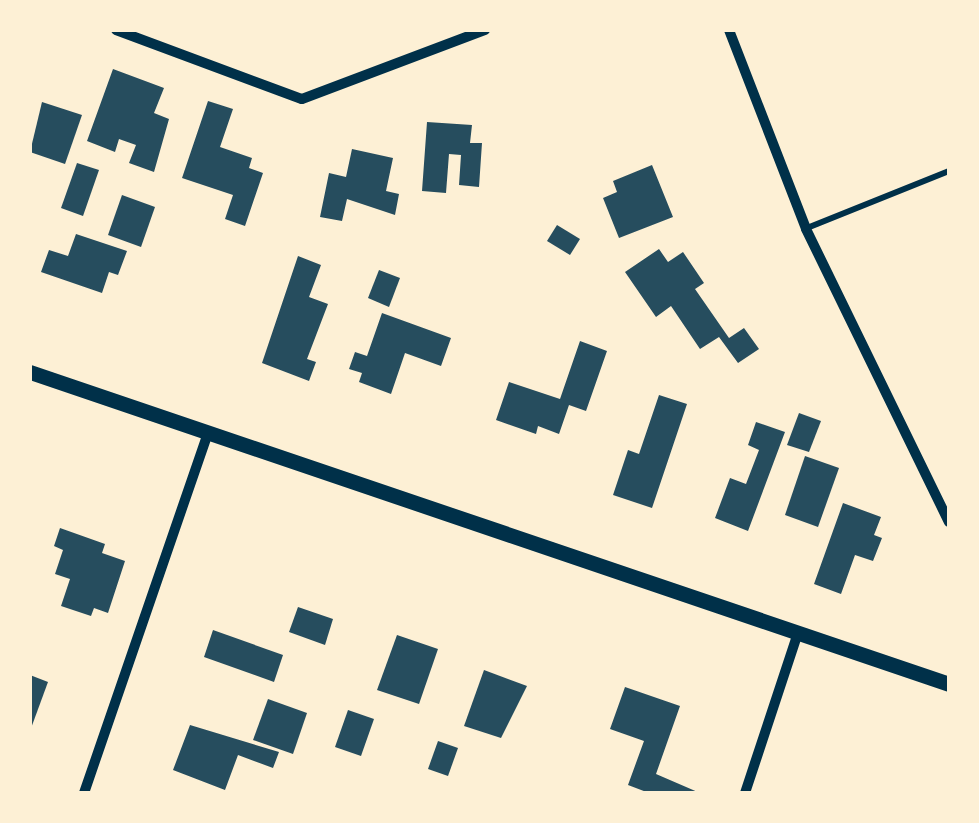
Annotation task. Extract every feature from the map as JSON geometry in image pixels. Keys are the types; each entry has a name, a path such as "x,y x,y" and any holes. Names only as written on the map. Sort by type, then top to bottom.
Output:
{"street":[{"path":"116,30 302,100 485,30"},
{"path":"729,30 806,229 947,516"},
{"path":"30,372 949,684"},
{"path":"84,793 208,432"},
{"path":"746,793 798,632"}],"lane":[{"path":"806,229 949,172"}],"building":[{"path":"113,69 164,88 154,113 169,119 154,172 129,163 136,145 119,139 115,152 87,141"},
{"path":"208,101 233,109 220,147 252,158 249,168 263,173 245,226 225,219 233,195 182,178"},
{"path":"42,102 82,115 65,164 30,152"},
{"path":"427,122 472,125 470,143 482,143 479,187 459,185 461,155 449,154 446,193 422,191"},
{"path":"352,149 393,158 386,191 399,194 395,215 347,199 342,221 320,217 329,173 346,177"},
{"path":"77,163 99,170 83,216 61,208"},
{"path":"652,165 673,217 619,238 603,198 617,192 613,181"},
{"path":"122,195 155,207 141,247 108,235"},
{"path":"557,225 580,239 570,255 547,241"},
{"path":"76,234 127,251 118,275 109,272 102,293 41,272 49,250 68,256"},
{"path":"659,249 668,262 683,252 704,283 695,289 729,338 744,328 759,349 738,363 719,337 700,349 671,306 656,317 625,272"},
{"path":"298,256 321,265 309,297 328,304 307,359 316,362 309,381 262,363"},
{"path":"379,270 400,278 389,307 368,298"},
{"path":"382,313 451,338 441,366 405,353 391,394 359,382 362,373 349,369 355,352 367,356"},
{"path":"580,341 607,351 586,411 569,405 559,434 538,426 536,434 496,420 509,382 560,399"},
{"path":"659,395 687,404 652,508 613,495 628,450 639,454"},
{"path":"799,413 821,421 809,452 787,445"},
{"path":"756,422 785,432 748,531 715,518 730,478 746,484 759,450 748,445"},
{"path":"805,456 839,468 818,527 785,515"},
{"path":"843,503 881,517 874,535 882,538 873,561 855,555 841,594 814,584"},
{"path":"60,528 105,544 102,553 125,561 108,613 94,608 91,616 61,606 70,579 55,574 63,550 54,546"},
{"path":"298,607 333,619 325,645 289,632"},
{"path":"213,630 283,655 274,682 204,657"},
{"path":"397,635 438,649 419,704 377,690"},
{"path":"484,670 527,686 501,738 464,726"},
{"path":"30,675 48,682 30,731"},
{"path":"625,687 680,706 656,774 700,793 649,793 628,785 644,741 610,729"},
{"path":"268,699 307,713 293,754 253,740"},
{"path":"348,710 374,719 361,756 335,747"},
{"path":"190,725 279,752 273,768 238,755 225,790 173,770"},
{"path":"438,741 458,748 448,776 428,769"}]}
